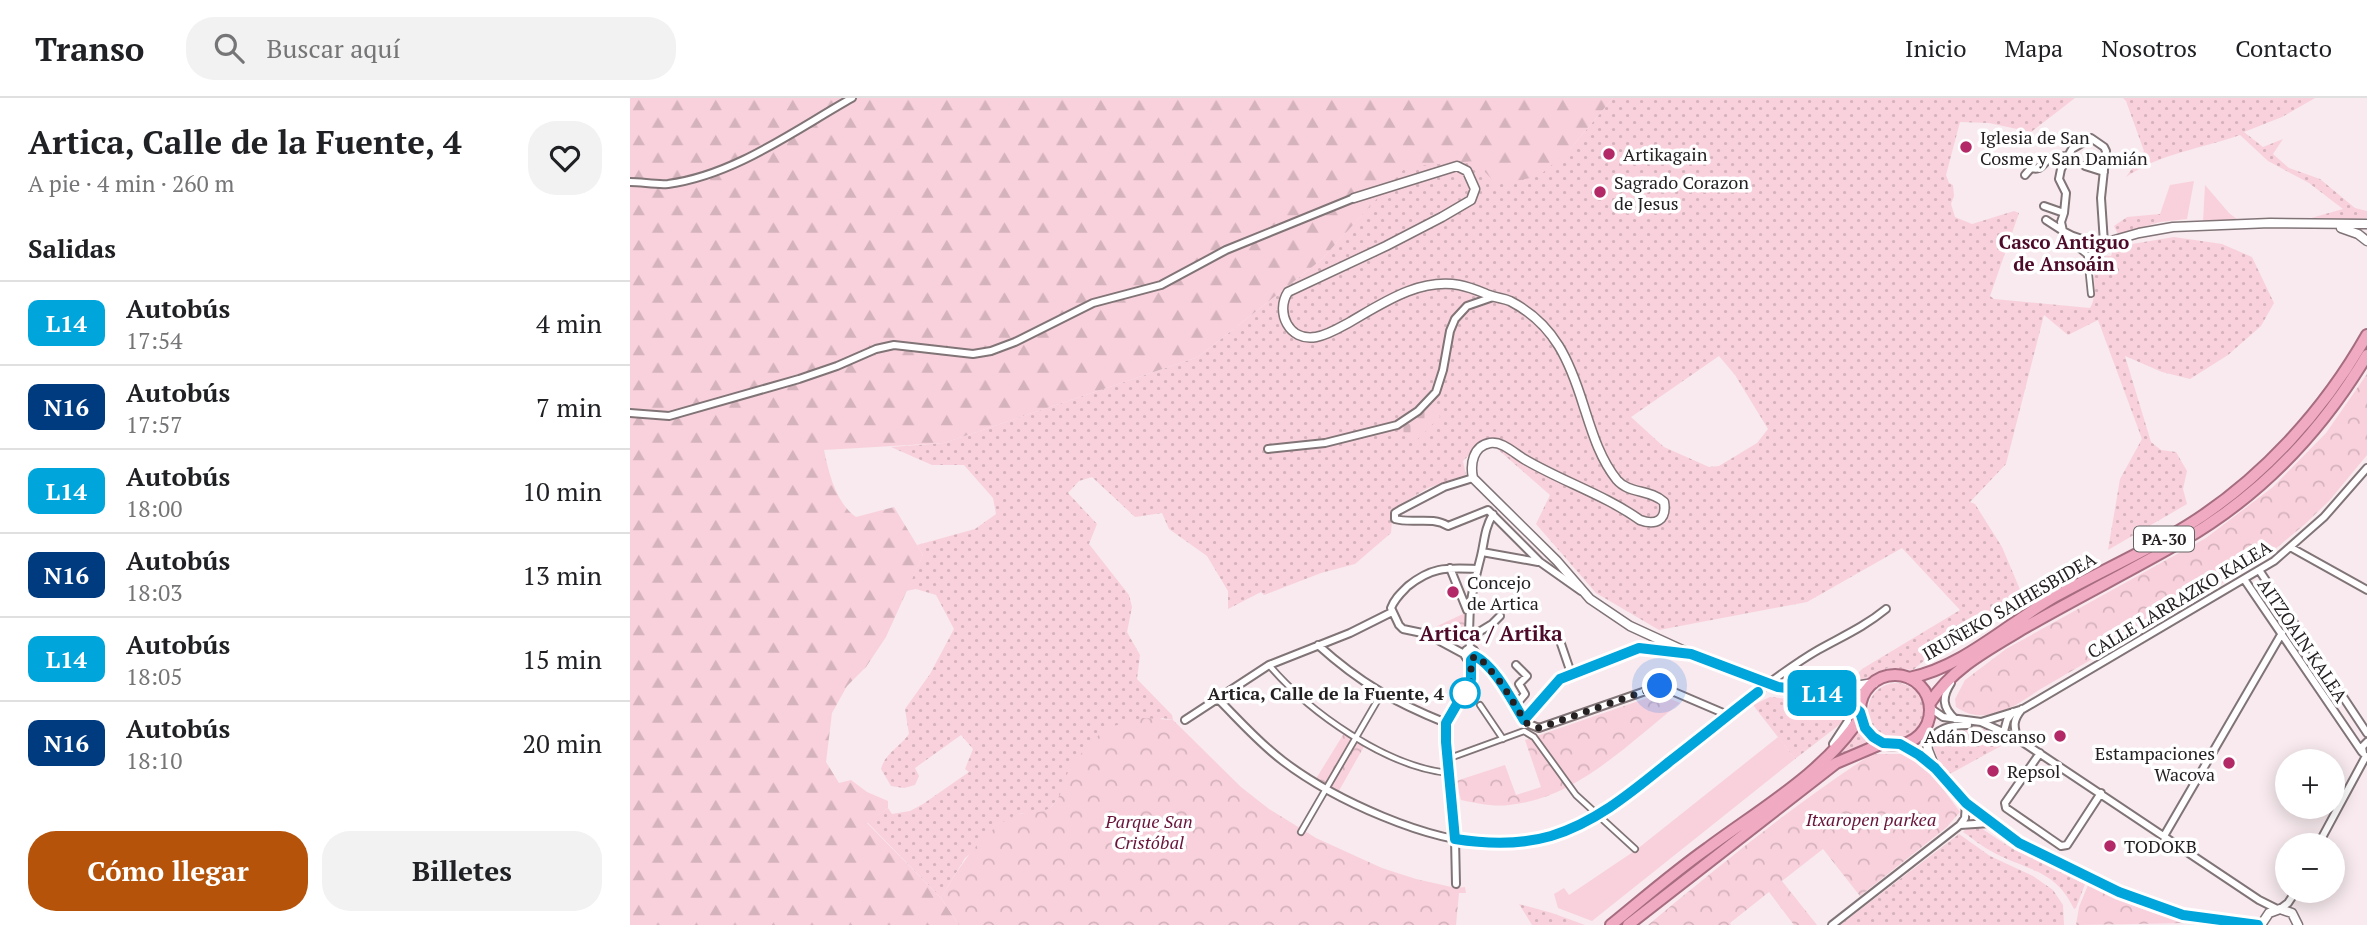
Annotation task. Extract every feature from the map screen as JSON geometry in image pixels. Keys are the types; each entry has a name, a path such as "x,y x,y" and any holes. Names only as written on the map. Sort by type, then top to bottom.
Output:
{"highway":[{"name":"IRUÑEKO SAIHESBIDEA","path":"1909,678 1945,668 2056,596 2140,553 2218,505 2246,483 2309,420 2345,371 2367,335"},
{"name":"IRUÑEKO SAIHESBIDEA","path":"1930,706 1941,687 1951,677 1986,652 2069,602 2182,541 2239,503 2282,465 2318,427 2347,389 2367,355"},
{"name":"PA-30","path":"1874,683 1892,676 1909,678"},
{"path":"1909,678 1925,692 1930,706"},
{"path":"1611,925 1695,857 1821,762 1849,736 1860,714 1864,695 1874,683"},
{"name":"PA-30","path":"1925,729 1930,706"},
{"path":"1860,714 1865,728 1883,743"},
{"path":"1628,925 1836,763 1883,743 1900,744 1910,741 1925,729"}],"street":[{"path":"630,182 666,184 703,176 741,161 852,98"},
{"path":"2087,255 2100,245 2106,151 2091,138 2077,144 2066,156 2059,179 2066,193 2061,222 2063,231 2069,243 2087,255 2091,295"},
{"path":"2025,175 2031,168 2037,170 2043,167 2050,158 2066,156"},
{"path":"630,413 669,416 799,379 876,349 894,345 973,354 991,351 1093,303 1161,285 1226,250 1354,198 1457,166 1467,171 1475,188 1471,200 1386,246 1288,292 1281,308 1290,330 1300,336 1314,337 1323,335 1399,295 1432,284 1462,286 1510,302 1526,311 1561,346 1595,439 1612,472 1624,486 1657,495 1664,502 1664,515 1661,520 1655,523 1640,520 1534,465 1503,445 1492,442 1477,451 1472,460 1473,478 1557,561 1586,594"},
{"path":"2085,166 2104,172"},
{"path":"2044,206 2064,214"},
{"path":"2046,220 2078,239 2100,245"},
{"path":"2077,247 2100,245 2139,233 2173,227 2270,223 2367,224"},
{"path":"2318,223 2347,229 2367,241"},
{"path":"1268,449 1325,443 1397,425 1418,411 1436,392 1455,319 1467,306 1493,297"},
{"name":"CALLE LARRAZKO KALEA","path":"1981,722 2023,709 2259,570 2291,547 2333,509 2366,471"},
{"path":"1473,478 1444,486 1395,513 1395,519 1434,521 1448,526 1488,510 1540,562 1630,626 1691,654 1788,690 1841,695 1860,714"},
{"path":"1470,648 1468,612 1485,530 1493,514"},
{"path":"2291,547 2367,590"},
{"path":"1482,552 1540,562"},
{"path":"1450,568 1468,612"},
{"path":"1477,569 1439,569 1423,575 1394,599 1392,612 1404,629 1427,634 1464,654 1466,658 1481,659 1502,684 1531,727 1539,728 1660,686 1728,715"},
{"name":"AITZOAIN KALEA","path":"2259,570 2367,733"},
{"name":"AITZOAIN KALEA","path":"2244,579 2366,756"},
{"path":"1218,699 1265,746 1325,789 1352,803 1401,823 1455,839 1493,843 1535,839 1570,829 1599,815 1808,656 1851,634 1886,609"},
{"path":"1185,720 1269,665 1350,633 1392,612"},
{"path":"1469,638 1500,616"},
{"path":"2164,836 2282,633"},
{"path":"1558,635 1571,673"},
{"path":"1318,645 1347,671 1378,692 1446,723"},
{"path":"1464,654 1470,648"},
{"path":"1456,884 1446,723 1471,679 1475,651 1470,648"},
{"path":"1524,720 1560,679 1571,673 1639,648 1691,654"},
{"path":"1956,720 1945,709 1946,691 1958,677 1979,662 1986,652"},
{"path":"1269,665 1298,697 1356,736 1412,766 1449,773"},
{"path":"1515,706 1525,694 1519,684 1527,676 1516,665"},
{"path":"1808,691 1851,688 1874,683"},
{"path":"1301,832 1380,696 1377,695 1378,692"},
{"path":"1821,762 1825,752 1849,721 1850,702"},
{"path":"1480,705 1503,739"},
{"path":"1930,706 1943,718 1981,722 2018,739 2259,900 2294,916"},
{"path":"2018,739 2013,727 2023,709"},
{"path":"2004,731 2013,712"},
{"path":"1926,744 1941,728 1956,725 1994,727"},
{"path":"1925,729 1926,744 1935,768"},
{"path":"1447,759 1524,732 1534,737 1576,795 1635,849"},
{"path":"2324,833 2366,756 2362,747 2367,742"},
{"path":"1900,744 1935,768 1966,803 2019,843 2119,892 2183,915 2259,925 2265,916 2285,903"},
{"path":"2040,753 2005,803 2006,808 2061,846 2067,845 2101,793"},
{"path":"1832,925 1960,825 1965,818 1966,803"},
{"path":"1960,825 1990,823"},
{"path":"2259,900 2265,916"},
{"path":"2295,903 2294,916 2298,925"}],"green space":[{"path":"630,98 1613,98 1570,149 1539,176 1497,185 1475,161 1406,167 1321,260 1198,357 944,443 824,450 834,487 849,511 856,517 894,507 923,555 886,637 866,667 847,686 832,713 826,762 839,783 851,780 867,792 888,801 888,808 867,823 941,898 959,925 630,925"},
{"path":"1613,98 2075,98 2031,132 1989,123 1960,122 1946,175 1949,183 1953,185 1954,196 1951,204 1955,217 1972,224 2014,211 2019,213 1990,296 1994,299 2090,308 2094,297 2097,255 2111,256 2114,247 2174,237 2222,244 2252,257 2274,303 2261,326 2228,355 2190,379 2162,372 2125,356 2151,442 2161,450 2176,452 2187,471 2183,489 2187,504 2108,550 2120,479 2142,439 2098,320 2068,335 2044,315 2006,464 1970,502 1975,504 2002,547 2024,599 1933,653 1913,670 1887,668 1863,681 1849,683 1862,669 1960,610 1902,548 1807,602 1659,630 1596,593 1536,524 1550,495 1486,439 1463,461 1466,475 1428,488 1393,509 1391,533 1355,564 1321,573 1264,595 1261,592 1228,609 1228,591 1207,556 1169,529 1162,513 1135,517 1092,477 1079,481 1068,493 1097,524 1089,544 1129,595 1132,607 1127,632 1140,655 1137,679 1172,715 1173,720 1162,718 1069,770 1062,794 1049,809 1039,813 1021,813 965,858 941,898 867,822 888,808 892,814 910,811 969,772 965,769 973,749 961,735 915,768 919,776 915,785 904,788 891,786 881,769 886,759 909,734 905,709 930,674 954,629 936,595 916,589 906,591 923,555 917,545 975,529 996,514 993,498 964,465 932,465 891,447 944,443 1198,357 1321,260 1406,166 1570,149","holes":["1719,356 1735,375 1768,429 1757,443 1719,466 1709,467 1664,447 1631,417"]},
{"path":"2123,98 2315,98 2282,117 2244,132 2263,147 2283,139 2273,154 2289,168 2320,179 2355,208 2367,211 2367,218 2311,218 2343,209 2309,183 2268,161 2240,135 2153,162 2126,177 2144,151"},
{"path":"2194,181 2187,219 2160,222 2170,185"},
{"path":"2205,185 2229,213 2238,220 2203,222"},
{"path":"2160,214 2160,222 2118,234 2114,226 2127,217"},
{"path":"2367,374 2367,455 2329,501 2274,550 2020,703 1988,715 1967,713 1956,707 1955,699 1965,680 2006,649 2206,538 2273,487 2326,433"},
{"path":"1431,403 1438,410 1440,417 1413,444 1404,434 1399,438 1396,433"},
{"path":"1465,613 1467,638 1457,641 1456,647 1429,630"},
{"path":"1896,683 1911,688 1919,696 1924,711 1919,726 1911,734 1896,739 1881,734 1873,726 1868,711 1873,696 1881,688"},
{"path":"1659,694 1680,703 1622,751 1557,792 1509,805 1461,800 1456,781 1505,765 1516,795 1541,787 1525,740"},
{"path":"1770,697 1838,702 1843,710 1843,722 1795,759 1753,705"},
{"name":"Parque San Cristóbal","path":"1143,718 1173,720 1241,787 1269,809 1316,838 1382,868 1416,879 1456,888 1465,887 1466,893 1459,893 1456,925 959,925 941,898 973,850 992,830 1016,815 1043,811 1052,806 1070,768 1087,746 1115,726"},
{"path":"1959,729 1986,729 2010,741 1948,775 1933,746 1938,736"},
{"path":"1346,730 1366,743 1336,796 1314,782"},
{"path":"1859,730 1871,743 1847,751 1834,759"},
{"path":"1778,737 1795,759 1592,921 1558,908 1554,894 1564,888 1569,895 1636,850"},
{"name":"Itxaropen parkea","path":"1872,754 1903,754 1924,763 1960,812 1947,827 1860,896 1823,849 1782,881 1817,925 1794,925 1769,892 1730,923 1731,925 1648,925 1785,815"},
{"path":"1968,828 1981,828 2008,846 2085,884 2076,908 2074,909 2058,885 2049,878 1984,847 1963,832"},
{"path":"1959,834 1990,856 2033,876 2053,890 2063,905 2064,925 1840,925"},
{"path":"2088,885 2137,907 2189,923 2076,925 2079,907"},
{"path":"1519,904 1552,913 1585,925 1532,925"}],"bus line":[{"name":"L14","path":"1758,692 1599,815 1552,835 1535,839 1493,843 1455,839 1446,723 1471,679 1471,660 1475,656 1481,659 1502,684 1524,720 1560,679 1639,648 1648,648 1691,654 1788,690 1841,695 1860,712 1865,728 1873,737 1883,743 1900,744 1919,755 1935,768 1966,803 2019,843 2119,892 2183,915 2258,925"}],"place":[{"name":"Iglesia de San Cosme y San Damián","path":"1966,147"},
{"name":"Artikagain","path":"1609,154"},
{"name":"Sagrado Corazon de Jesus","path":"1600,192"},
{"name":"Concejo de Artica","path":"1453,592"},
{"name":"Artica, Calle de la Fuente, 4","path":"1465,693"},
{"name":"Adán Descanso","path":"2060,736"},
{"name":"Estampaciones Wacova","path":"2229,763"},
{"name":"Repsol","path":"1993,771"},
{"name":"TODOKB","path":"2110,846"}],"district":[{"name":"Casco Antiguo de Ansoáin","path":"2064,252"},
{"name":"Artica / Artika","path":"1491,633"}],"route":[{"path":"1465,693 1471,679 1471,660 1475,656 1481,659 1502,684 1526,723 1539,728 1660,686"}]}
